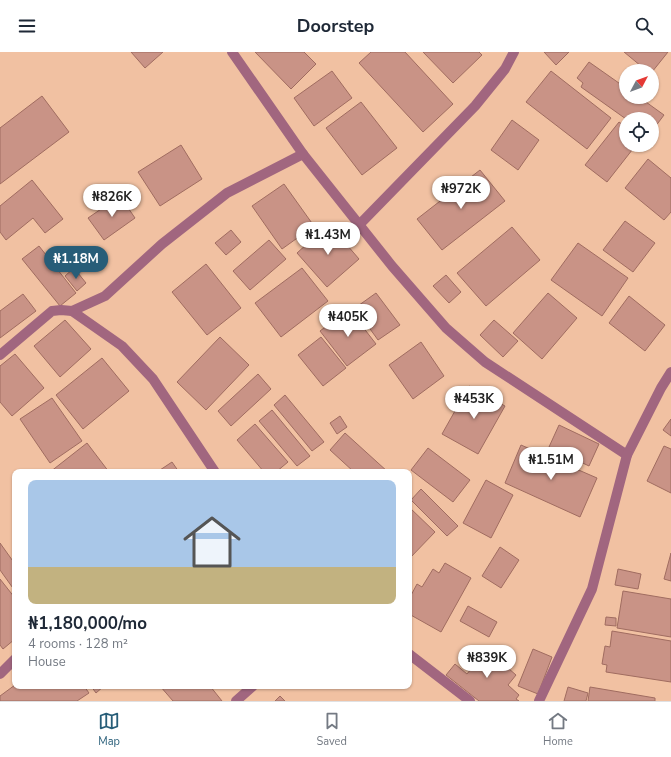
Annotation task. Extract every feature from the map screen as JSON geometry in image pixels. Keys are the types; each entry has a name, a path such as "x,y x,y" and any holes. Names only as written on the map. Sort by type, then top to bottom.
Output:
{"street":[{"path":"232,52 303,154 392,266 446,328 485,362 627,455"},
{"path":"359,225 475,106 505,68 514,52"},
{"path":"0,354 52,311 72,311 105,296 162,244 227,193 303,154"},
{"path":"72,311 122,346 153,379 214,469"},
{"path":"538,701 592,589 627,455 661,388 671,372"},
{"path":"412,656 470,701"},
{"path":"0,674 12,662"},
{"path":"236,701 250,689"}],"building":[{"path":"131,52 163,52 145,68"},
{"path":"255,52 304,52 316,64 291,89"},
{"path":"371,52 405,52 453,104 423,132 359,63"},
{"path":"423,52 479,52 482,55 453,83"},
{"path":"544,52 569,52 556,65"},
{"path":"624,52 668,52 658,64 639,64"},
{"path":"589,62 619,83 619,104 649,104 664,115 659,122 659,112 619,112 619,114 581,87 583,83 577,78"},
{"path":"332,71 352,98 314,126 294,98"},
{"path":"551,71 611,118 587,149 526,102"},
{"path":"42,96 69,132 0,184 0,128"},
{"path":"361,102 397,148 362,175 326,128"},
{"path":"512,120 539,140 518,170 491,150"},
{"path":"619,122 619,152 631,152 607,182 585,165"},
{"path":"181,145 202,179 160,206 138,172"},
{"path":"648,159 671,178 671,212 664,220 625,188"},
{"path":"480,170 505,201 442,250 417,219"},
{"path":"32,180 63,219 45,233 33,218 6,240 0,232 0,206"},
{"path":"284,184 314,226 282,249 252,206"},
{"path":"120,196 135,218 104,240 88,218"},
{"path":"625,221 655,243 633,272 603,250"},
{"path":"329,224 359,259 327,287 297,253"},
{"path":"512,227 540,260 486,306 457,273"},
{"path":"231,230 241,242 226,255 215,243"},
{"path":"269,240 286,259 250,290 233,271"},
{"path":"578,243 628,278 602,316 551,280"},
{"path":"39,246 76,293 60,306 22,259"},
{"path":"206,264 241,308 207,335 172,292"},
{"path":"74,268 86,283 77,291 65,276"},
{"path":"302,268 328,301 281,337 255,303"},
{"path":"446,275 461,292 449,303 433,286"},
{"path":"376,293 400,325 378,340 355,308"},
{"path":"548,293 577,318 542,359 513,333"},
{"path":"23,294 36,311 0,338 0,311"},
{"path":"629,296 665,325 645,351 609,323"},
{"path":"349,309 376,344 347,366 320,331"},
{"path":"65,320 91,349 60,377 34,346"},
{"path":"494,320 518,341 503,357 480,335"},
{"path":"220,337 249,365 206,410 177,382"},
{"path":"321,337 346,368 323,386 298,355"},
{"path":"421,342 444,376 413,399 389,365"},
{"path":"15,354 44,388 12,416 0,402 0,366"},
{"path":"102,358 129,391 83,429 56,395"},
{"path":"258,374 271,389 231,426 218,411"},
{"path":"469,386 505,406 478,454 442,434"},
{"path":"285,395 324,442 312,451 274,405"},
{"path":"52,398 82,441 50,463 20,419"},
{"path":"272,410 310,456 297,466 259,421"},
{"path":"340,416 347,427 337,434 330,423"},
{"path":"671,419 671,436 663,430"},
{"path":"255,424 288,462 280,469 261,469 237,440"},
{"path":"559,425 599,444 589,466 549,447"},
{"path":"345,433 385,469 351,469 330,450"},
{"path":"87,443 107,469 54,469"},
{"path":"521,445 597,478 580,517 505,483"},
{"path":"664,446 671,449 671,493 647,481"},
{"path":"428,448 470,480 453,502 412,471"},
{"path":"172,462 177,469 162,469"},
{"path":"486,480 513,495 491,538 463,523"},
{"path":"421,489 458,526 447,536 412,501 412,499"},
{"path":"412,510 435,532 412,556"},
{"path":"0,543 12,560 12,587 0,570"},
{"path":"500,547 519,560 501,588 482,576"},
{"path":"671,553 671,581 664,579"},
{"path":"445,563 471,578 441,632 412,616 412,593 417,584 422,587 433,569 439,573"},
{"path":"618,569 641,574 638,589 615,585"},
{"path":"0,579 12,594 12,642 3,649 0,645"},
{"path":"623,591 671,599 671,637 617,628"},
{"path":"468,606 497,622 489,637 460,621"},
{"path":"606,617 616,618 616,626 605,625"},
{"path":"612,631 671,641 671,682 606,672 607,665 602,664 605,646 610,647"},
{"path":"533,649 552,657 538,694 518,686"},
{"path":"486,650 496,658 500,653 512,663 508,668 516,675 508,685 519,695 516,699 519,701 479,701 446,675 455,664 467,674"},
{"path":"12,687 12,689 86,689 89,693 77,701 0,701 0,696"},
{"path":"568,687 588,693 586,701 564,701"},
{"path":"590,687 655,698 655,701 588,701"},
{"path":"93,689 101,689 96,693"},
{"path":"163,689 212,689 222,701 173,701"},
{"path":"280,696 285,701 275,701"}]}
